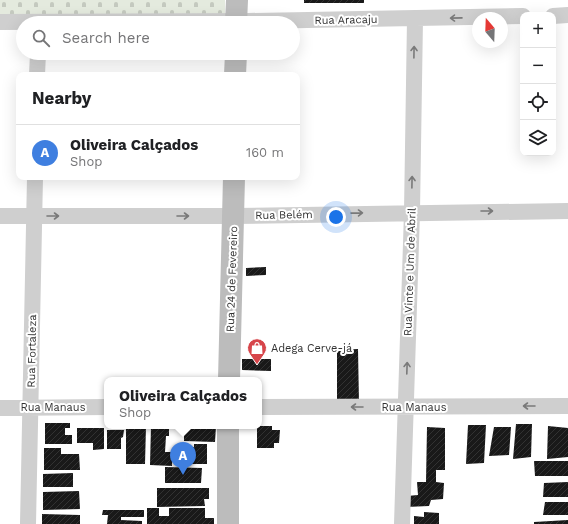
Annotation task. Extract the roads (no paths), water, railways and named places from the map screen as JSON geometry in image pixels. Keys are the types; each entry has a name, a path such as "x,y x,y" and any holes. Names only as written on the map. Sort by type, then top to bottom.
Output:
{"main road":[{"path":"235,72 236,60"},
{"name":"Rua 24 de Fevereiro","path":"229,377 234,180"},
{"path":"228,429 228,524"}],"street":[{"path":"556,16 568,15"},
{"name":"Rua Aracaju","path":"211,16 281,16"},
{"name":"Rua Aracaju","path":"300,16 415,19 520,16"},
{"name":"Rua Vinte e Um de Abril","path":"402,524 412,212 415,19"},
{"name":"Rua Aracaju","path":"0,22 16,22"},
{"path":"37,72 38,60"},
{"name":"Rua Fortaleza","path":"28,524 35,180"},
{"name":"Rua Belém","path":"0,216 234,216 412,212 568,211"},
{"name":"Rua Manaus","path":"262,407 568,406"},
{"name":"Rua Manaus","path":"0,408 104,407"}],"place":[{"name":"Adega Cerve-já","path":"257,365"},
{"name":"Oliveira Calçados","path":"183,475"}]}
